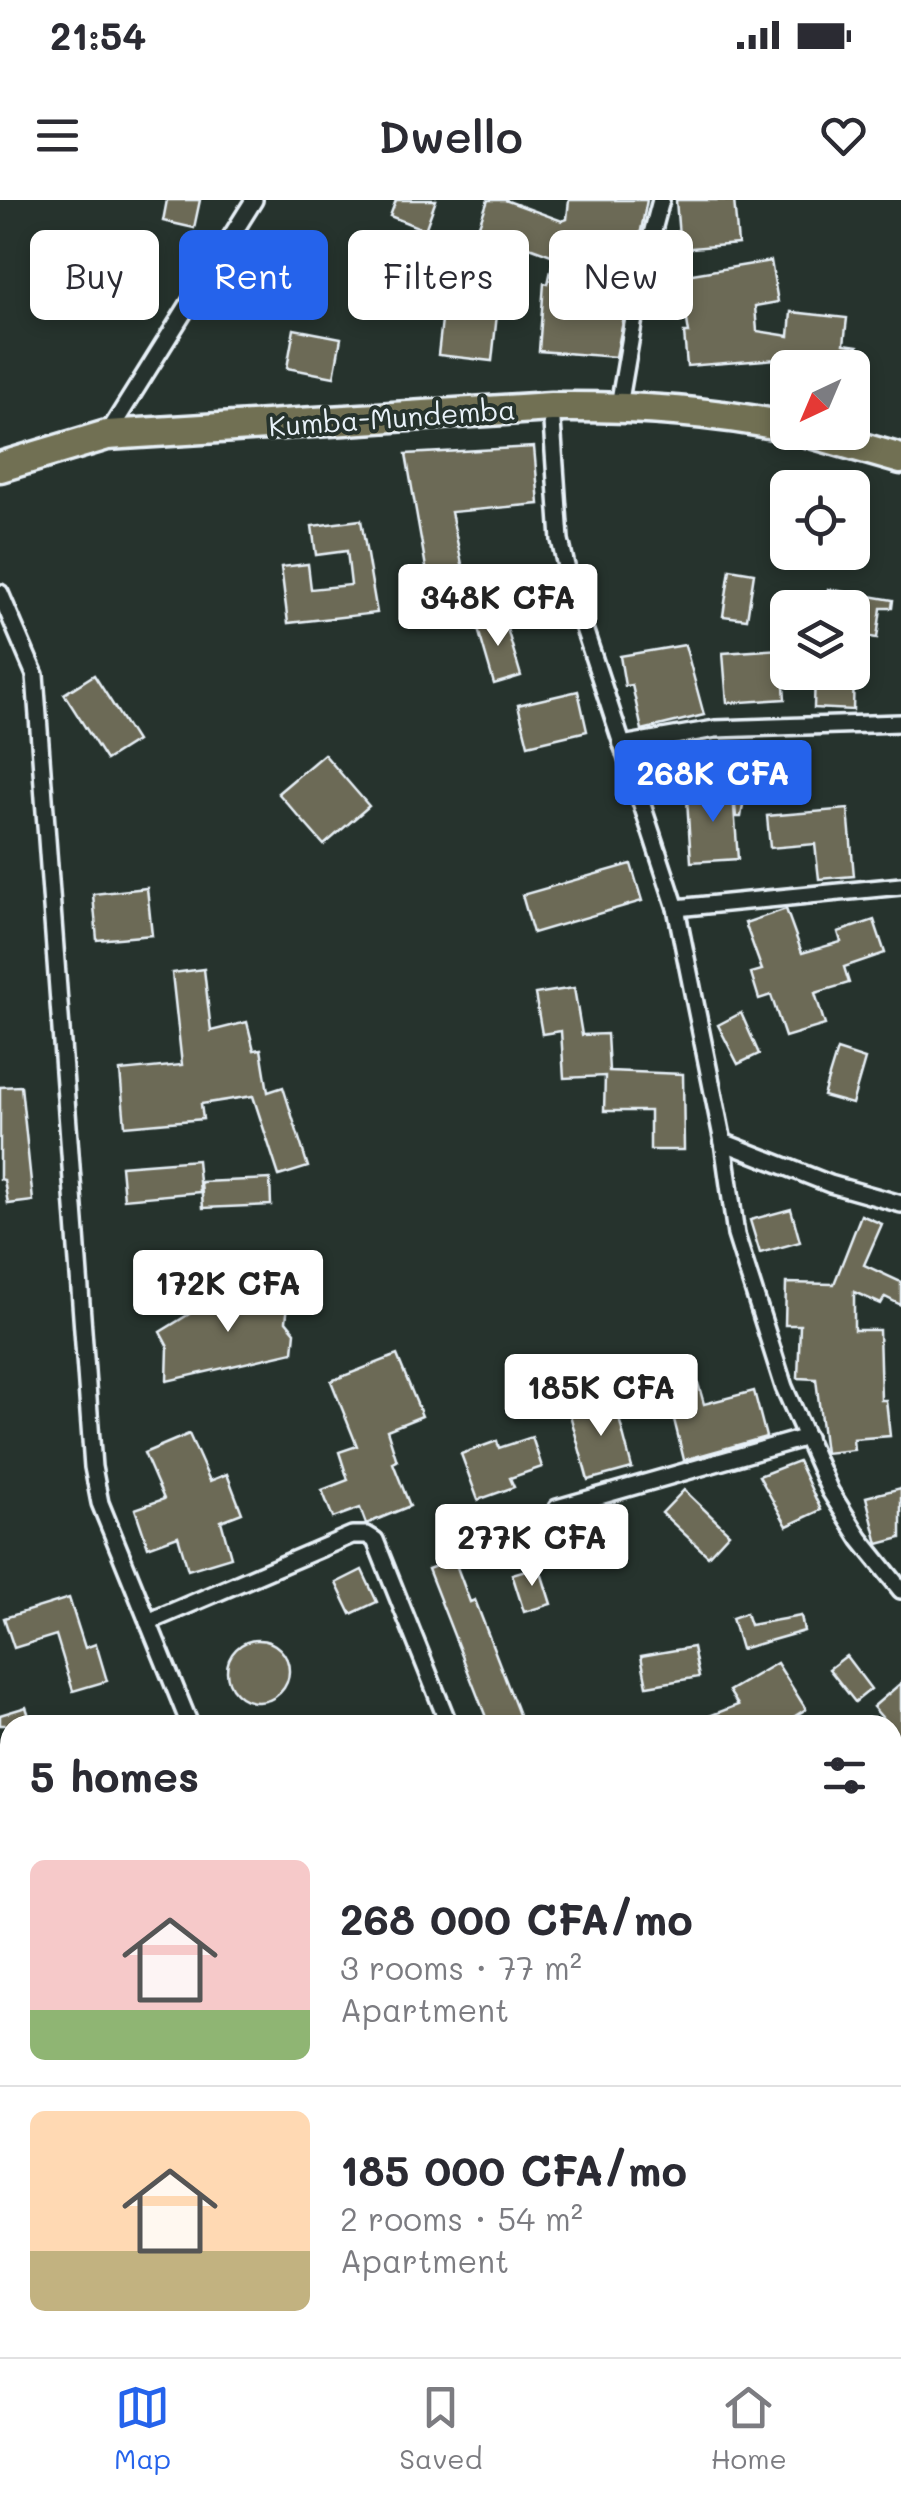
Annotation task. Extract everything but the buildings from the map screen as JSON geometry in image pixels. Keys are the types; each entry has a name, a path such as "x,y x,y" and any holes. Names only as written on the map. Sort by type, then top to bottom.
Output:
{"highway":[{"name":"Kumba-Mundemba","path":"0,467 107,436 551,407 619,406 714,414 770,424"},
{"path":"870,450 901,459"}],"street":[{"path":"107,436 254,200"},
{"path":"619,406 642,272 661,200"},
{"path":"551,407 560,540 676,908 723,1142 736,1236 784,1387 830,1490 860,1539 901,1590"},
{"path":"0,593 36,675 94,1467 100,1503 186,1715"},
{"path":"622,745 715,728 901,722"},
{"path":"676,908 901,886"},
{"path":"723,1142 830,1184 901,1204"},
{"path":"557,1508 807,1437"},
{"path":"148,1622 352,1535 367,1535 375,1540 445,1715"}]}
